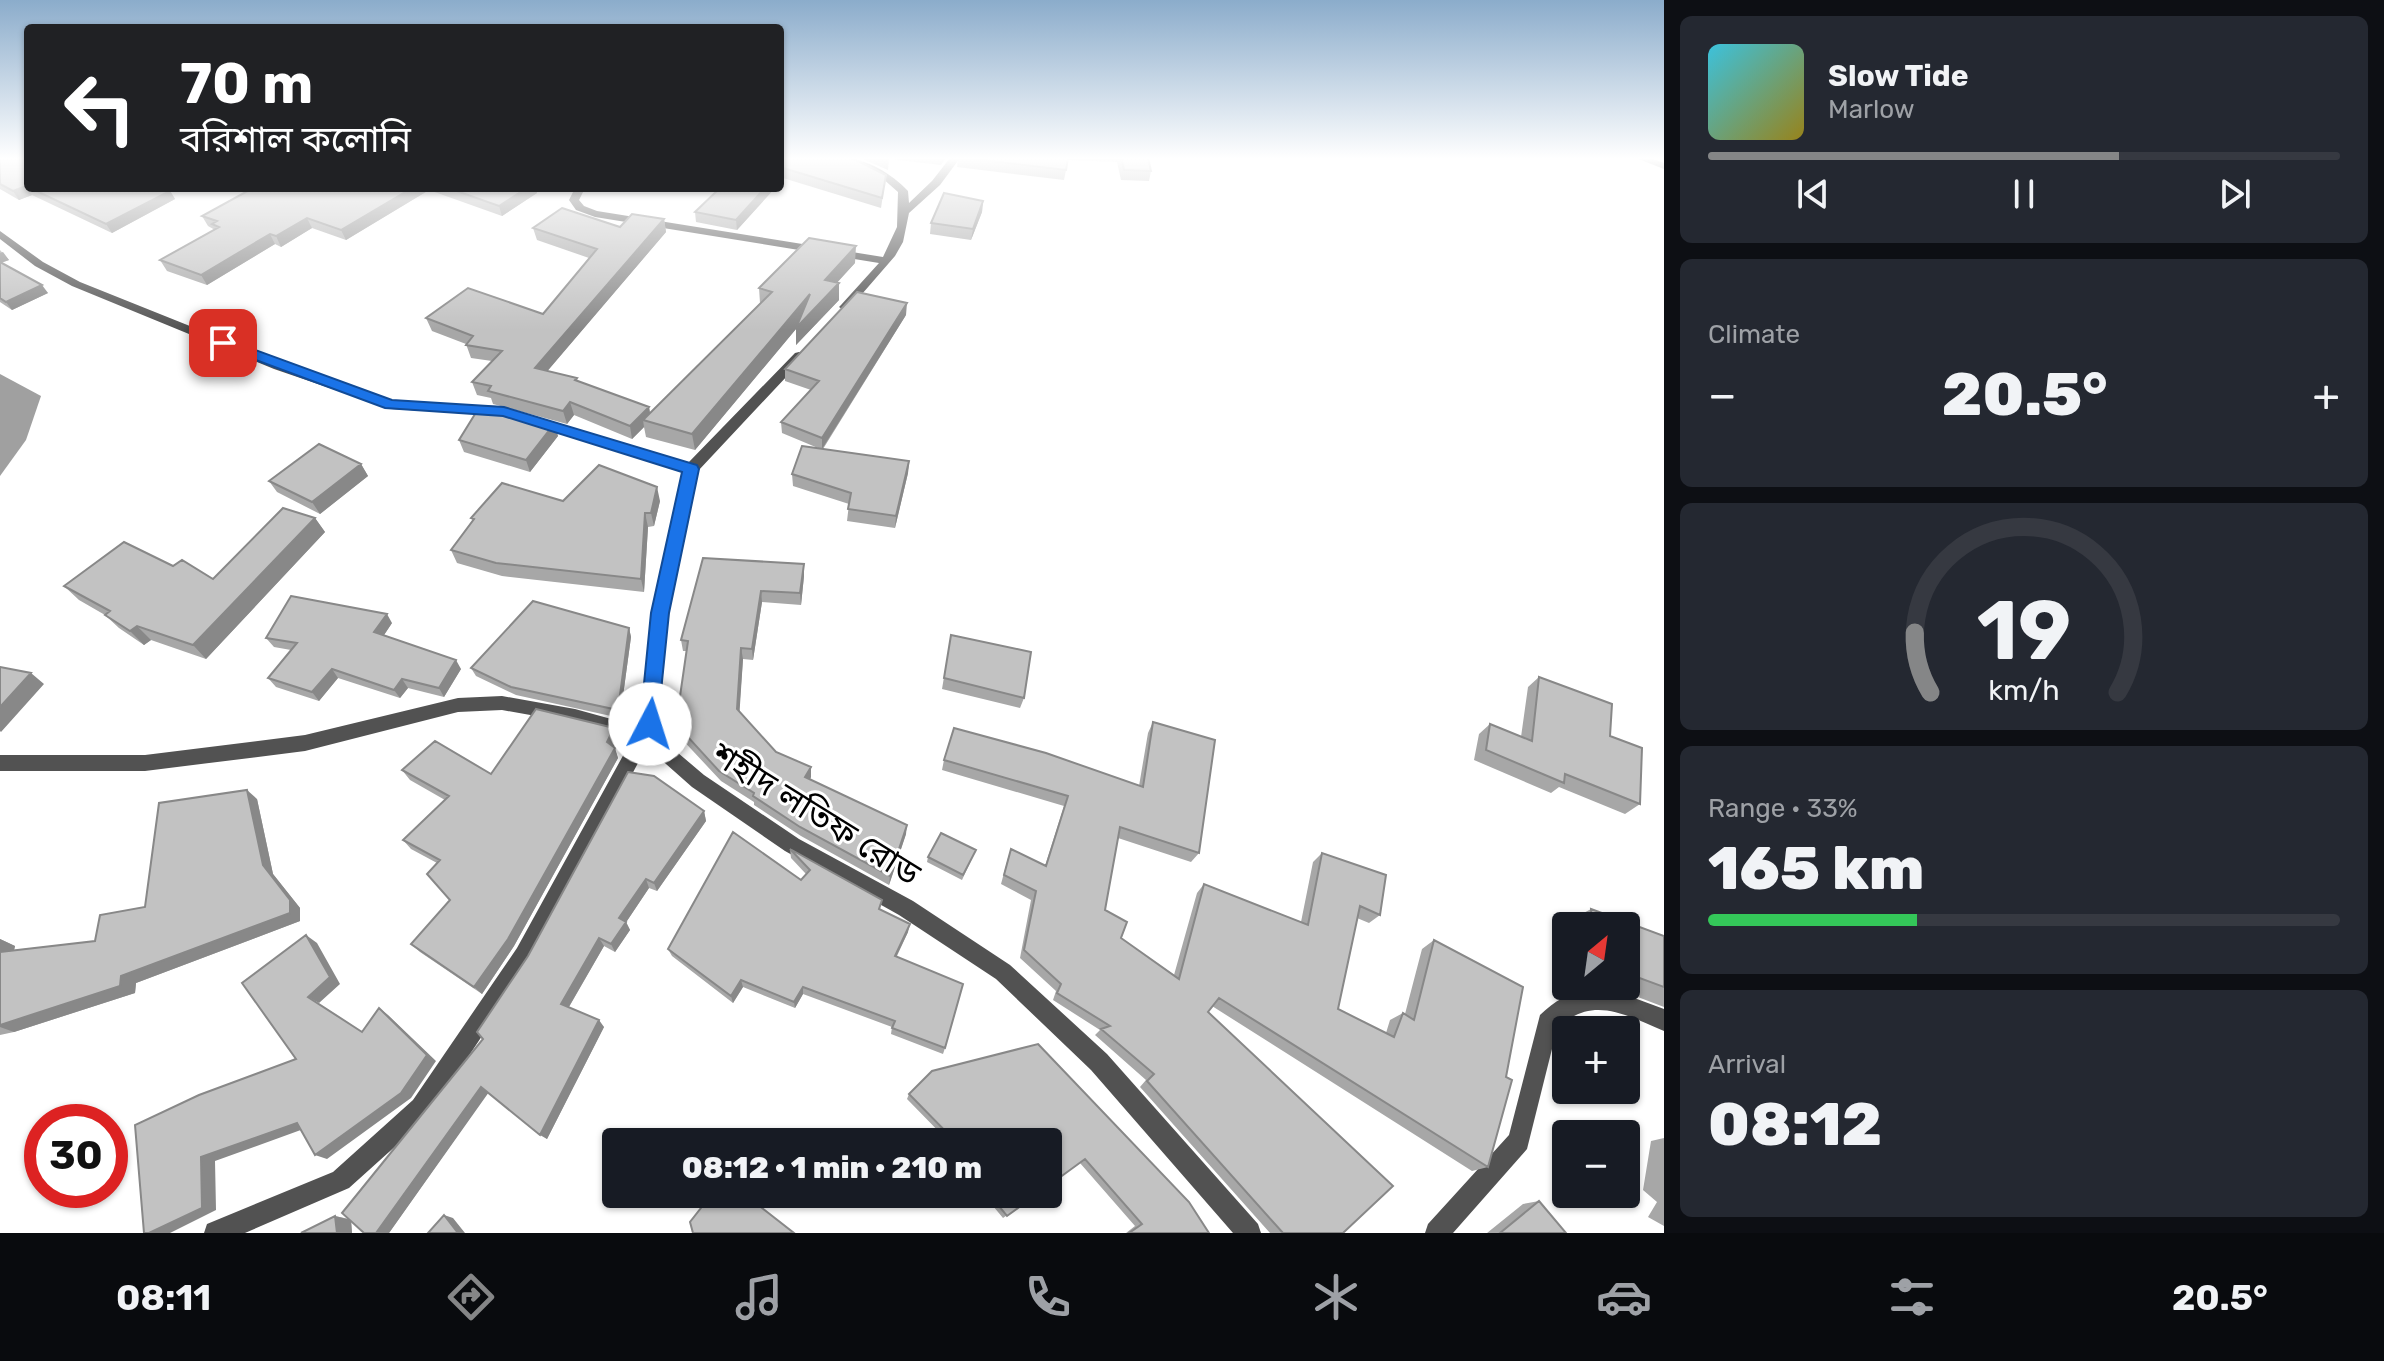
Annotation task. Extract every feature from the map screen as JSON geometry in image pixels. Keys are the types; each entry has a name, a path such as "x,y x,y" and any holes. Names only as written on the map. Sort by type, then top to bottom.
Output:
{"street":[{"path":"605,216 886,261"},
{"path":"833,320 886,261 905,228 906,216"},
{"path":"0,234 39,264 76,284 278,366 391,405 504,412 691,469"},
{"path":"216,1233 341,1180 421,1108 524,955 650,724 660,613 691,469 814,340"},
{"name":"শহীদ লতিফ রোড","path":"0,763 145,763 305,743 458,705 502,703 575,716 645,735 698,781 792,845 906,908 1003,972 1099,1062 1249,1233"},
{"path":"1437,1233 1519,1141 1548,1023 1561,1007 1595,995 1664,1020"}],"shaded area":[{"path":"0,374 41,396 26,440 0,476"}],"building":[{"path":"88,216 122,216 106,224"},
{"path":"202,216 365,216 341,230 307,218 276,236 270,234 201,275 160,260 219,227 212,224 217,221"},
{"path":"551,216 585,216 620,227 631,216 664,219 535,368 577,378 575,380 649,407 630,426 570,402 563,411 488,391 491,386 472,382 502,351 466,345 473,336 426,318 468,288 543,314 597,249 533,228"},
{"path":"713,216 740,216 736,220"},
{"path":"934,216 978,216 973,229 931,223"},
{"path":"809,238 856,246 825,280 839,283 796,328 810,294 692,434 643,420 772,292 759,288"},
{"path":"0,262 42,285 6,302 0,298"},
{"path":"857,292 907,303 822,438 781,422 819,381 785,369"},
{"path":"480,406 498,407 554,424 526,460 459,440"},
{"path":"319,444 361,464 312,502 269,481"},
{"path":"802,446 909,461 896,516 848,509 851,493 792,474"},
{"path":"599,465 657,487 651,513 645,513 641,579 496,563 451,550 474,519 471,518 502,483 563,501"},
{"path":"283,508 315,518 193,645 137,626 130,631 105,615 110,611 64,586 124,542 173,566 182,560 213,579"},
{"path":"703,558 804,564 800,593 761,591 752,649 741,648 737,709 776,752 811,767 805,777 907,825 890,876 800,827 753,796 754,793 719,771 676,724 688,641 681,640"},
{"path":"291,596 387,614 374,632 456,660 439,688 402,679 394,690 332,669 312,692 268,678 297,643 266,638"},
{"path":"533,601 629,628 618,710 511,687 471,668"},
{"path":"951,635 1031,652 1024,698 944,678"},
{"path":"0,667 31,673 0,707"},
{"path":"1539,677 1612,704 1610,736 1642,748 1640,804 1565,774 1564,783 1486,750 1490,724 1532,741"},
{"path":"536,709 614,728 607,742 615,748 508,939 474,987 411,944 450,900 427,874 440,860 403,840 449,796 402,770 435,741 491,774"},
{"path":"1153,722 1215,740 1199,853 1120,827 1105,910 1127,922 1121,938 1179,979 1204,884 1308,925 1322,853 1386,875 1380,915 1360,906 1338,1009 1394,1037 1403,1013 1414,1020 1434,940 1523,987 1506,1077 1512,1080 1488,1167 1219,998 1208,1012 1393,1186 1343,1233 1283,1233 1147,1081 1154,1074 1101,1029 1110,1026 1057,993 1061,984 1024,950 1036,891 1004,875 1011,849 1046,866 1068,796 944,760 954,728 1046,753 1143,787"},
{"path":"628,772 654,776 704,811 654,883 646,879 619,918 626,922 611,944 599,938 561,1004 599,1020 540,1135 481,1087 376,1233 364,1233 342,1213 483,1039 477,1032 528,956"},
{"path":"247,790 263,865 290,900 290,913 121,976 120,986 0,1025 0,952 95,941 100,915 145,907 159,803"},
{"path":"733,832 801,880 810,870 790,849 882,900 879,909 910,924 895,956 963,984 945,1048 892,1028 895,1021 803,987 794,1002 741,980 731,996 668,949"},
{"path":"941,833 976,850 963,875 928,857"},
{"path":"1640,927 1664,936 1664,987 1640,978"},
{"path":"306,935 330,977 308,997 362,1032 379,1008 427,1055 401,1093 315,1155 297,1123 201,1157 202,1208 144,1233 135,1125 199,1095 296,1059 242,983"},
{"path":"1038,1044 1189,1202 1209,1233 1129,1233 1142,1224 1085,1159 1062,1176 1062,1128 942,1128 909,1094 932,1071"},
{"path":"1539,1201 1566,1233 1500,1233"},
{"path":"701,1208 762,1208 794,1233 693,1233 690,1222"},
{"path":"1000,1208 1018,1208 1007,1216"},
{"path":"444,1215 458,1233 428,1233"},
{"path":"335,1216 337,1233 301,1233"}],"route":[{"path":"223,343 278,366 391,405 430,409 473,407 504,412 636,455 691,469 660,613 650,724"}]}
